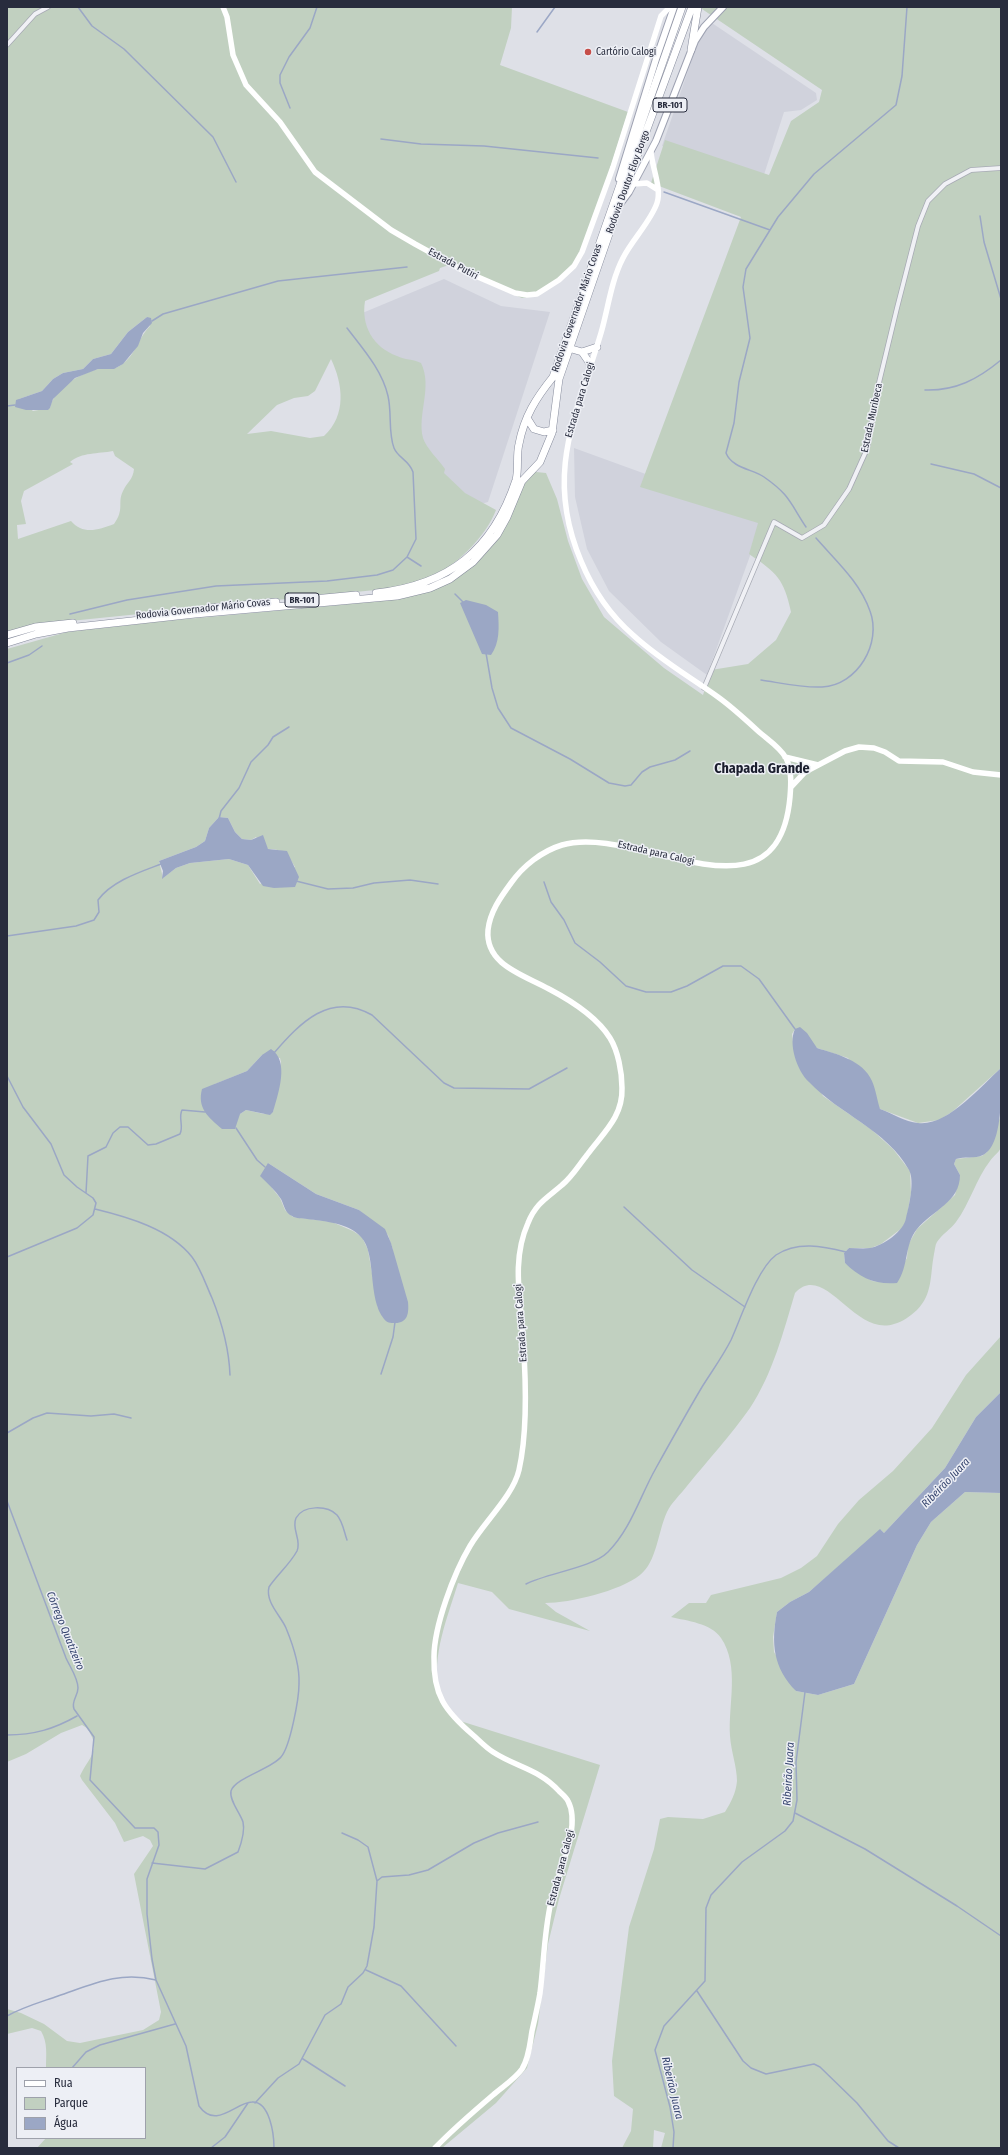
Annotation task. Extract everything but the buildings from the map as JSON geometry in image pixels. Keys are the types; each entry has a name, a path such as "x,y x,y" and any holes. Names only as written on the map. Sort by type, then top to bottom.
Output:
{"highway":[{"name":"Rodovia Governador Mário Covas","path":"7,635 35,627 220,607 368,594 423,584 461,564 482,544 495,525 516,479 518,445 527,418 535,399 553,377 567,347 618,189 682,7"},
{"name":"Rodovia Doutor Eloy Borgo","path":"423,589 450,579 473,562 487,548 497,535 507,517 522,481 540,462 553,430 559,379 567,347 692,7"},
{"path":"691,50 698,7"},
{"path":"567,347 582,352 591,365"},
{"path":"582,352 597,347"},
{"path":"527,418 534,429 544,432 553,430"},
{"name":"Rodovia Governador Mário Covas","path":"7,643 36,634 68,628 188,615 397,596 423,589"}],"main road":[{"name":"Rodovia Governador Mário Covas","path":"618,189 623,163 674,7"},
{"name":"BR-101","path":"619,205 625,199 651,152 691,50 704,27 723,7"}],"street":[{"path":"7,45 35,14 48,7"},
{"name":"Estrada Putiri","path":"223,7 227,17 233,55 246,85 280,122 315,172 391,230 464,271 521,295 537,294 552,286 568,272 582,252 613,167 647,55 661,16 670,7"},
{"path":"647,55 656,59"},
{"path":"651,152 652,168 659,190"},
{"name":"Estrada Muribeca","path":"704,688 774,522 802,538 824,525 849,489 867,449 877,391 897,308 918,226 928,201 945,184 971,170 1001,168"},
{"path":"634,184 647,183 659,190"},
{"name":"Estrada para Calogi","path":"435,2148 520,2072 526,2060 540,1990 545,1936 551,1900 573,1823 568,1800 546,1776 493,1752 448,1714 436,1686 433,1652 444,1605 469,1547 518,1479 523,1448 524,1395 523,1335 517,1284 519,1255 525,1227 540,1202 568,1181 590,1150 612,1125 621,1105 622,1084 614,1043 599,1024 551,990 510,969 497,959 488,941 488,924 496,905 518,874 539,856 556,846 577,842 623,845 664,856 703,864 737,866 761,861 772,848 787,821 792,787 785,757 777,747 719,698 633,636 610,612 594,590 578,553 566,504 564,479 565,454 571,424 597,347 618,268 659,200 659,190"},
{"path":"792,787 805,772 845,751 859,747 874,748 885,752 899,761 943,762 973,772 1001,775"},
{"path":"785,757 818,765"}],"shaded area":[{"path":"706,19 816,93 817,100 801,110 784,112 762,181 662,146"},
{"path":"444,279 501,306 550,312 488,502 427,518 348,319"},
{"path":"574,448 764,517 707,675 661,642 609,591 587,549 575,497"}],"green space":[{"path":"7,7 512,7 511,28 500,65 628,112 584,251 567,274 538,296 522,298 472,277 449,265 440,268 439,271 365,301 364,310 367,327 375,341 389,352 421,363 426,381 422,429 423,438 427,446 445,469 444,473 465,493 496,510 485,531 458,559 438,574 423,581 385,589 31,625 7,632","holes":["147,317 150,326 134,351 126,361 118,367 101,368 76,378 62,388 52,401 50,408 33,411 19,399 42,391 53,379 63,373 83,369 93,359 111,354 128,332","331,359 338,379 341,399 336,419 324,436 310,438 271,431 247,434 277,405 294,398 308,396 315,391","113,451 115,456 134,469 132,476 121,495 120,510 114,524 102,528 86,530 71,521 18,539 17,525 26,524 21,501 24,491 73,464 70,462 80,456"]},
{"path":"699,7 1001,7 1001,1068 952,1112 939,1120 918,1123 880,1109 848,1058 817,1048 795,1029 792,1034 793,1042 823,1096 872,1130 893,1149 910,1171 911,1193 906,1222 902,1228 881,1244 871,1248 849,1248 844,1253 845,1263 872,1281 891,1283 907,1258 908,1245 917,1229 955,1195 960,1175 954,1164 956,1159 982,1156 987,1152 1001,1115 1001,1147 985,1168 961,1215 952,1227 941,1236 936,1243 930,1284 926,1297 917,1310 909,1317 894,1324 879,1325 866,1320 829,1292 818,1286 806,1286 795,1293 777,1352 758,1395 735,1428 669,1509 664,1520 654,1554 646,1569 631,1581 608,1591 568,1601 545,1603 556,1612 590,1631 509,1609 492,1592 458,1583 445,1622 437,1664 439,1692 454,1719 600,1765 559,1899 548,1944 538,2024 527,2068 496,2103 442,2148 37,2148 45,2139 146,2139 146,2067 46,2067 46,2045 41,2031 32,2028 7,2034 7,2009 21,2013 44,2024 67,2041 80,2043 143,2030 159,2020 161,2012 134,1874 153,1846 150,1840 143,1836 124,1842 115,1823 82,1780 80,1776 91,1757 94,1747 94,1742 89,1731 82,1725 61,1733 26,1754 7,1762 7,649 67,632 165,621 382,601 396,599 423,591 447,579 469,563 493,540 508,514 526,471 546,473 557,499 568,541 582,579 604,617 664,668 703,695 711,670 748,664 776,640 791,612 782,584 778,578 766,566 749,554 758,523 640,487 741,217 651,183 665,140 769,175 791,121 819,102 822,90","holes":["219,817 228,818 235,832 242,839 251,840 256,837 268,849 278,850 284,853 295,867 260,884 248,865 229,859 190,863 176,868 163,878 159,861 196,847 205,841 209,828","262,1055 280,1058 281,1062 273,1112 264,1114 246,1110 240,1114 215,1084 247,1071","268,1163 316,1194 359,1210 388,1235 393,1250 378,1308 368,1250 362,1237 353,1231 332,1222 293,1217 285,1210 280,1198 272,1188"]},
{"path":"1001,1336 1001,1392 976,1417 945,1468 884,1533 881,1530 809,1592 790,1602 777,1612 773,1637 774,1652 796,1691 818,1695 854,1684 917,1545 931,1522 965,1492 1001,1493 1001,2148 661,2148 665,2133 654,2130 653,2148 622,2148 631,2131 633,2109 614,2096 612,2061 629,1927 654,1849 660,1819 668,1817 703,1819 725,1812 736,1790 737,1781 730,1736 732,1673 727,1649 717,1633 711,1629 698,1623 671,1617 689,1603 706,1603 711,1595 781,1578 801,1568 817,1556 838,1524 859,1500 893,1471 932,1428 966,1375"}],"water":[{"path":"147,317 151,318 152,323 143,333 138,346 123,364 114,369 98,369 75,378 53,399 48,410 26,410 15,407 16,400 42,391 53,379 63,373 83,369 93,359 111,354 128,332"},
{"path":"466,600 486,605 498,612 499,629 496,645 491,655 482,654 460,603"},
{"path":"219,817 228,818 235,832 242,839 251,840 263,835 268,849 287,851 299,877 295,887 274,888 263,886 248,865 229,859 190,863 176,868 162,879 163,871 159,861 196,847 205,841 209,828"},
{"path":"800,1027 807,1033 817,1048 856,1063 868,1074 875,1088 880,1109 913,1122 929,1123 952,1112 963,1104 1001,1068 1000,1115 995,1140 990,1149 983,1155 956,1159 954,1164 960,1175 956,1192 951,1199 923,1222 913,1235 901,1276 897,1283 875,1282 856,1273 845,1263 844,1253 849,1248 875,1247 887,1241 897,1233 904,1223 909,1207 911,1175 900,1156 888,1144 876,1133 834,1104 805,1077 797,1064 793,1049 793,1035 795,1029"},
{"path":"271,1049 277,1054 281,1069 280,1087 273,1112 270,1115 246,1110 240,1114 235,1129 222,1129 208,1116 202,1107 202,1089 247,1071 262,1055"},
{"path":"268,1163 316,1194 359,1210 385,1229 391,1243 408,1302 407,1317 403,1321 393,1323 386,1321 379,1310 375,1300 369,1254 361,1237 356,1232 343,1226 328,1222 297,1218 290,1215 286,1211 279,1196 260,1176"},
{"path":"1001,1392 1001,1493 965,1492 931,1522 917,1545 854,1684 818,1695 796,1691 782,1673 778,1664 774,1645 777,1612 790,1602 809,1592 880,1529 884,1533 945,1468 976,1417"}],"waterway":[{"path":"78,7 92,26 124,49 213,137 236,182"},
{"path":"290,108 280,83 280,75 289,57 310,28 317,7"},
{"path":"537,32 555,7"},
{"path":"806,527 789,500 773,483 759,474 737,465 726,453 734,423 739,382 750,338 743,287 746,269 778,217 814,174 896,105 902,76 907,7"},
{"path":"381,139 421,144 484,146 598,158"},
{"path":"664,192 770,230"},
{"path":"980,216 984,242 1001,299"},
{"path":"152,321 163,314 278,281 407,267"},
{"path":"70,614 127,600 216,586 327,581 377,575 393,570 407,557 416,539 413,472 409,465 394,448 391,436 388,396 381,377 371,360 347,328"},
{"path":"925,390 936,390 957,386 984,373 1001,360"},
{"path":"7,406 15,405"},
{"path":"931,464 974,474 1001,488"},
{"path":"761,680 807,687 822,687 835,684 846,679 856,671 870,649 873,636 873,623 866,600 847,572 816,538"},
{"path":"407,557 421,566"},
{"path":"455,594 463,602"},
{"path":"7,663 29,655 42,646"},
{"path":"486,653 492,688 498,708 511,728 570,759 609,783 625,786 631,785 642,772 650,767 675,760 690,751"},
{"path":"219,819 221,811 239,788 251,762 268,745 273,737 289,727"},
{"path":"7,936 76,926 94,920 99,912 98,900 111,887 144,870 161,864"},
{"path":"296,881 328,889 353,888 374,883 410,880 438,884"},
{"path":"544,882 551,902 564,920 575,943 600,962 626,986 646,992 671,992 687,986 723,966 741,966 759,979 795,1029"},
{"path":"274,1053 305,1021 329,1009 343,1007 357,1009 372,1015 444,1083 454,1088 529,1089 567,1068"},
{"name":"Córrego Quatizeiro","path":"7,1076 23,1107 51,1144 64,1175 77,1187 93,1198 96,1203 93,1215 77,1228 7,1257"},
{"path":"86,1193 88,1156 106,1147 113,1133 120,1127 128,1127 148,1145 156,1144 180,1134 182,1110 205,1112"},
{"path":"236,1128 257,1160 265,1167"},
{"path":"624,1207 692,1270 745,1307"},
{"path":"95,1209 134,1220 148,1226 172,1239 183,1247 192,1257 203,1277 219,1317 227,1345 230,1375"},
{"path":"526,1584 601,1558 616,1543 629,1523 650,1479 684,1417 728,1346 750,1294 762,1271 769,1262 776,1255 801,1246 828,1248 846,1252"},
{"path":"381,1374 393,1337 395,1322"},
{"path":"7,1433 33,1418 47,1413 91,1416 114,1414 131,1418"},
{"name":"Córrego Quatizeiro","path":"7,1501 66,1658 77,1680 78,1688 73,1703 74,1709 94,1737 90,1780 135,1828 154,1828 158,1832 159,1845 147,1879 147,1914 152,1959 156,1980 186,2046 199,2106 206,2113 212,2116 226,2113 246,2103 258,2103 263,2107 270,2120 274,2148"},
{"path":"152,1863 205,1869 238,1852 242,1837 243,1822 235,1806 231,1791 239,1782 270,1766 281,1757 291,1733 299,1691 296,1656 284,1623 274,1609 269,1598 269,1587 297,1551 298,1543 295,1522 299,1514 315,1508 327,1509 333,1512 341,1521 347,1540"},
{"name":"Ribeirão Juara","path":"673,2148 674,2132 670,2107 655,2050 664,2026 705,1981 706,1908 711,1895 742,1862 785,1831 793,1821 797,1800 796,1762 805,1692"},
{"path":"7,1735 26,1734 52,1728 77,1716"},
{"path":"795,1813 865,1849 957,1906 1001,1936"},
{"path":"377,1881 382,1877 409,1875 428,1870 474,1843 498,1833 538,1822"},
{"path":"255,2103 278,2078 299,2064 325,2015 341,2004 348,1987 363,1973 367,1966 374,1927 377,1881 368,1847 358,1840 342,1833"},
{"path":"366,1970 401,1986 456,2046"},
{"path":"7,2016 32,2005 106,1980 130,1977 156,1980"},
{"path":"697,1991 743,2061 751,2068 766,2074 814,2064 820,2067 857,2103 888,2141 899,2148"},
{"path":"73,2067 86,2052 100,2045 175,2024"},
{"path":"303,2059 345,2086"},
{"path":"211,2148 225,2137 248,2103"}],"place":[{"name":"Cartório Calogi","path":"588,52"}],"district":[{"name":"Chapada Grande","path":"762,769"}]}
